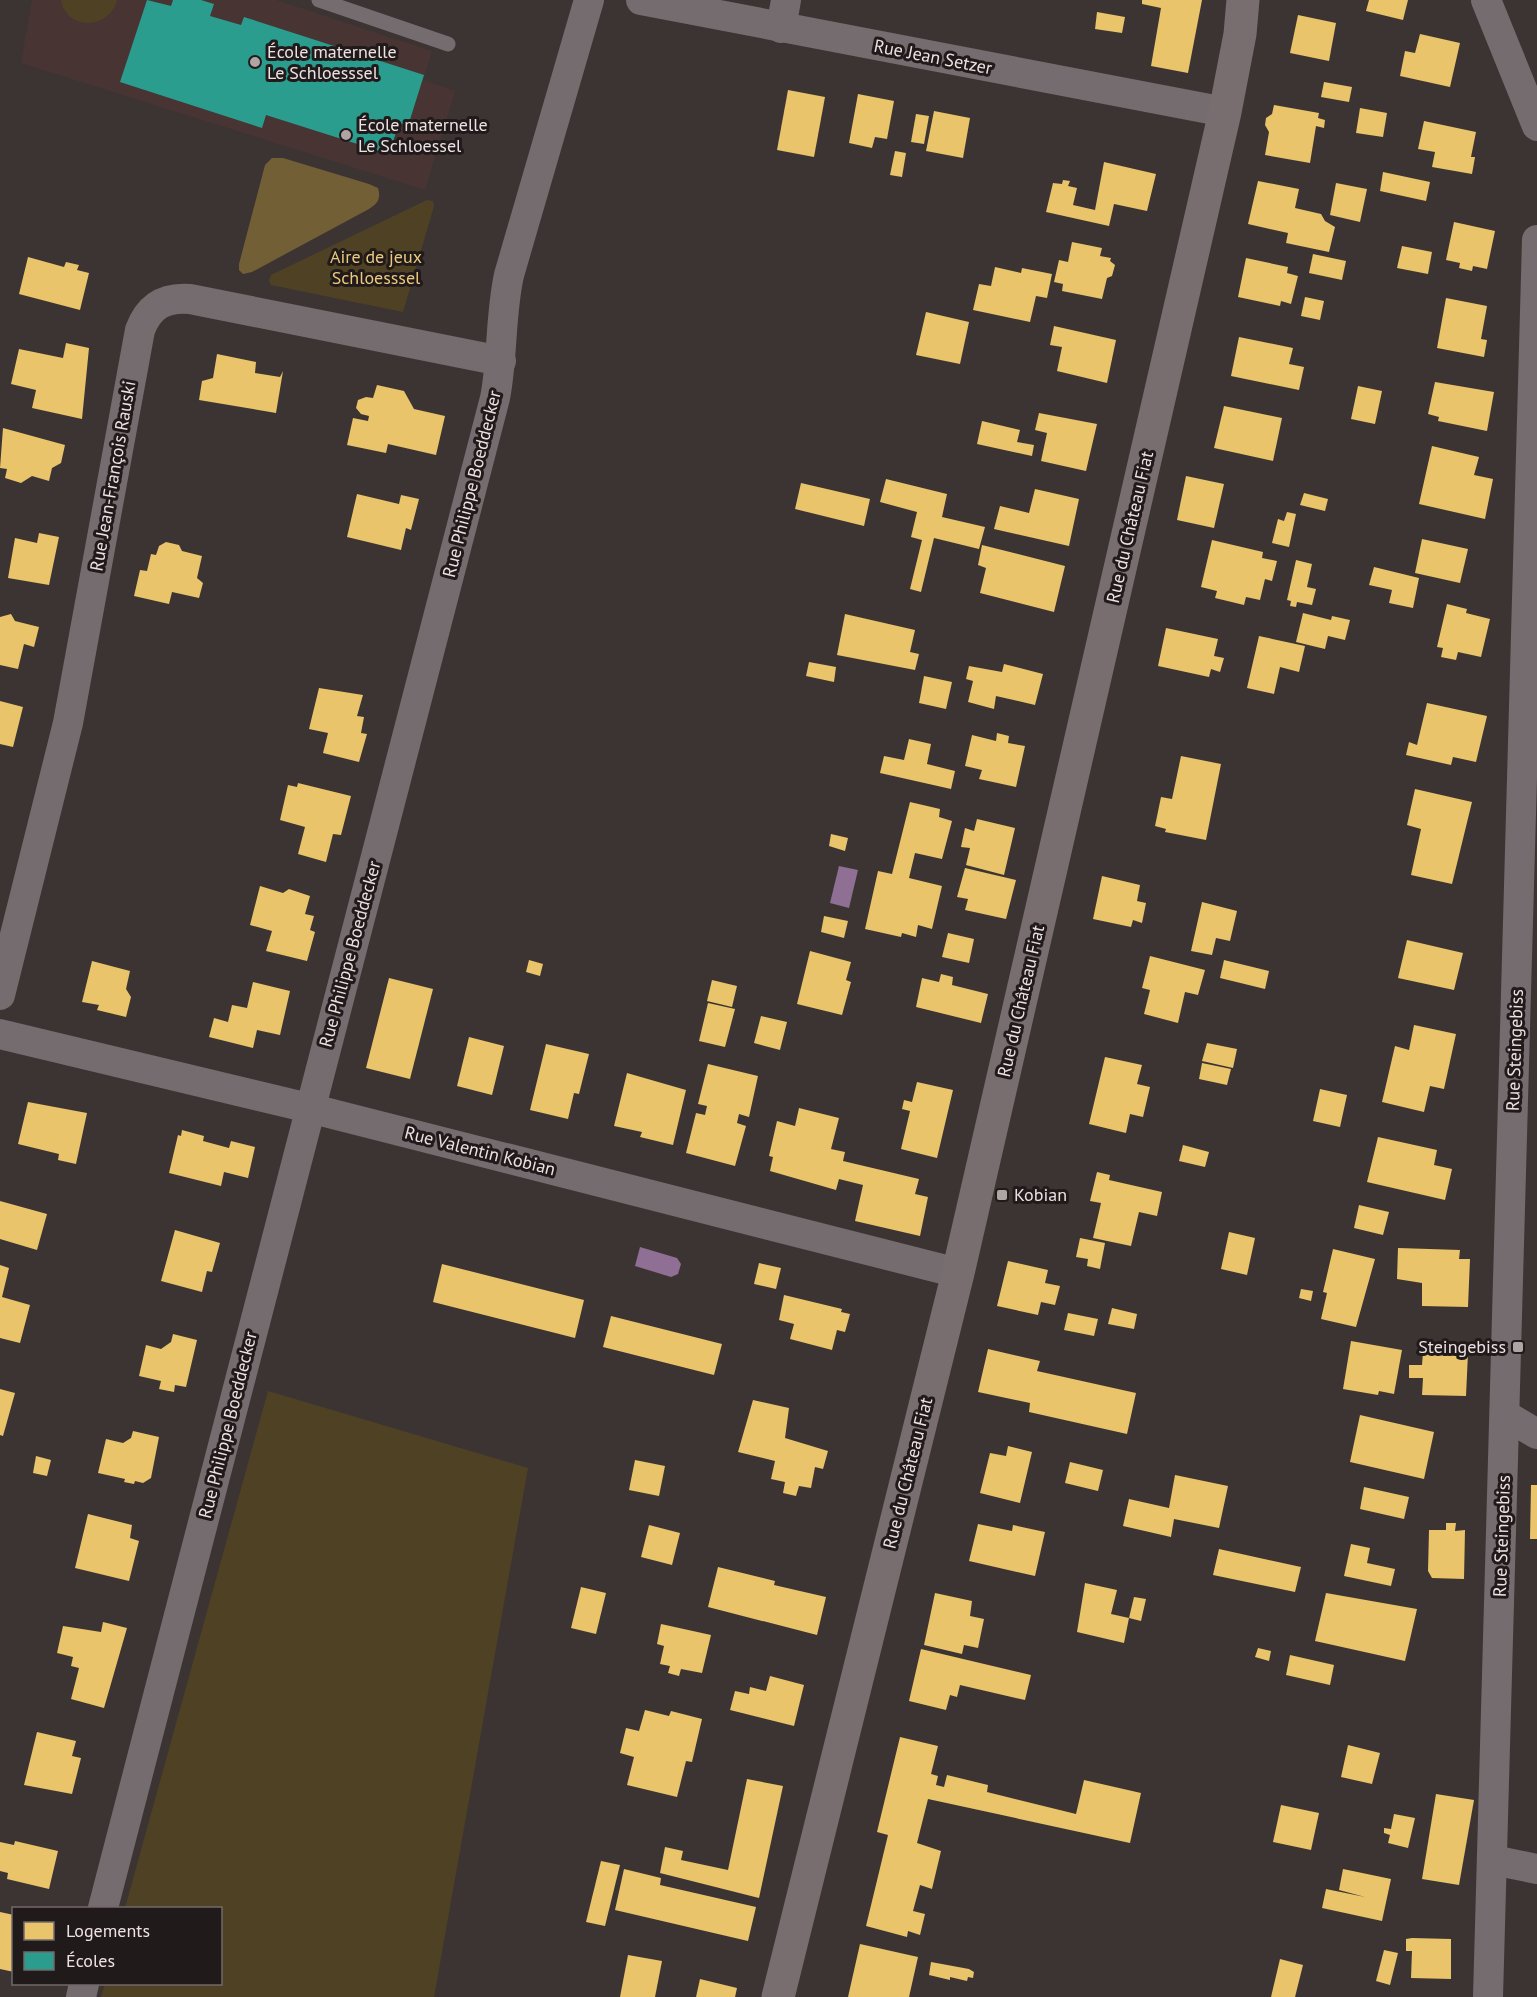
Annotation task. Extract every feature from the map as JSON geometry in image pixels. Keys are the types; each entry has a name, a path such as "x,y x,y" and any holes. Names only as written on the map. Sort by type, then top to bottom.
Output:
{"street":[{"name":"Rue Philippe Boeddecker","path":"104,1907 309,1108 495,399 501,361 502,307 557,78 589,0"},
{"name":"Rue Jean Setzer","path":"640,0 784,14 1225,112"},
{"name":"Rue du Château Fiat","path":"778,1997 958,1273 1225,112 1240,34 1243,0"},
{"path":"1486,0 1537,126"},
{"name":"Rue Steingebiss","path":"1488,1997 1537,240"},
{"name":"Rue Jean-François Rauski","path":"0,995 68,723 140,330 145,317 164,300 190,299 501,361"},
{"name":"Rue Valentin Kobian","path":"0,1035 309,1108 958,1273"},
{"path":"1505,1415 1537,1434"},
{"path":"1493,1860 1537,1869"}],"lane":[{"path":"319,0 448,44"}],"shaded area":[{"name":"École maternelle Le Schloessel","path":"32,0 276,0 432,51 423,80 455,91 425,190 21,63"},
{"path":"272,158 283,158 369,184 378,188 379,198 377,203 369,209 252,272 243,274 239,270 239,264 265,165"},
{"path":"839,866 858,870 849,908 830,903"},
{"path":"640,1247 677,1258 681,1264 678,1274 671,1277 635,1266"}],"green space":[{"path":"61,0 117,0 113,10 106,17 89,23 71,18"},
{"name":"Aire de jeux Schloesssel","path":"427,200 433,201 434,206 403,312 271,285 269,281 271,275"},
{"path":"268,1391 528,1468 434,1997 101,1997 105,1985 222,1985 222,1907 125,1907"}],"building: Logements":[{"path":"1142,0 1202,0 1188,73 1151,66 1161,8 1142,4"},
{"path":"1369,0 1408,0 1403,20 1366,11"},
{"path":"1097,12 1125,17 1122,33 1095,29"},
{"path":"1298,15 1336,23 1329,61 1290,53"},
{"path":"1420,34 1460,43 1450,87 1400,76 1405,51 1415,53"},
{"path":"1324,82 1352,87 1349,102 1321,97"},
{"path":"788,90 825,97 814,157 777,150"},
{"path":"858,94 894,101 887,139 875,137 872,148 849,143"},
{"path":"1274,105 1319,113 1318,118 1325,120 1324,128 1316,126 1310,163 1265,155 1269,132 1265,125 1266,118 1272,114"},
{"path":"1360,108 1387,113 1383,137 1356,133"},
{"path":"934,111 970,118 963,158 926,151"},
{"path":"916,114 929,116 924,144 911,142"},
{"path":"1424,121 1476,132 1471,157 1475,157 1472,174 1432,167 1435,152 1418,149"},
{"path":"895,151 906,153 902,177 890,175"},
{"path":"1104,162 1156,174 1147,211 1114,204 1109,226 1046,212 1053,183 1062,184 1063,180 1070,181 1068,186 1077,188 1073,205 1095,210"},
{"path":"1383,172 1430,182 1426,201 1380,191"},
{"path":"1258,181 1299,189 1295,208 1321,214 1325,221 1335,227 1329,252 1286,243 1288,233 1248,224"},
{"path":"1336,183 1367,189 1360,222 1330,215"},
{"path":"1454,222 1495,231 1487,269 1473,266 1472,271 1459,268 1460,263 1446,260"},
{"path":"1072,242 1102,248 1100,256 1111,258 1110,261 1115,265 1112,276 1107,278 1102,299 1062,291 1063,284 1054,282 1059,260 1068,262"},
{"path":"1402,246 1432,252 1428,274 1397,268"},
{"path":"1313,254 1346,261 1342,280 1309,273"},
{"path":"28,257 64,267 66,262 79,265 77,270 89,273 80,310 19,294"},
{"path":"1246,258 1288,267 1287,273 1298,276 1291,304 1281,301 1280,306 1238,297"},
{"path":"995,267 1021,273 1022,268 1052,274 1047,298 1036,296 1030,322 973,310 979,284 991,286"},
{"path":"1305,297 1324,301 1320,320 1301,316"},
{"path":"1446,298 1487,306 1481,339 1487,340 1484,357 1437,348"},
{"path":"926,312 969,322 960,364 916,355"},
{"path":"1054,326 1116,340 1107,383 1057,371 1062,347 1050,345"},
{"path":"1239,337 1293,348 1289,364 1304,367 1299,390 1231,376"},
{"path":"66,343 89,348 82,419 32,408 36,390 11,384 19,349 63,358"},
{"path":"217,354 256,362 255,373 280,377 283,371 276,413 199,400 202,381 213,378"},
{"path":"1435,382 1494,392 1487,431 1438,421 1439,417 1428,414"},
{"path":"377,385 404,391 414,409 445,416 436,455 388,444 386,453 347,445 353,418 368,421 369,416 361,414 356,408 358,400 366,397 373,398"},
{"path":"1358,386 1382,391 1375,424 1351,419"},
{"path":"1224,406 1282,418 1273,461 1214,448"},
{"path":"1039,413 1097,424 1086,471 1041,461 1047,433 1035,430"},
{"path":"982,421 1020,430 1017,442 1034,445 1032,456 977,444"},
{"path":"3,428 65,445 61,463 52,468 49,481 32,476 21,483 5,478 7,469 0,468"},
{"path":"1432,446 1479,457 1474,475 1493,479 1485,519 1419,504"},
{"path":"1186,476 1224,484 1214,528 1177,520"},
{"path":"886,479 947,494 942,517 985,527 979,549 934,538 921,592 910,589 922,540 911,537 917,512 880,502"},
{"path":"801,483 870,499 864,526 795,509"},
{"path":"1035,489 1079,499 1069,546 994,529 1000,506 1029,513"},
{"path":"1304,493 1328,499 1325,511 1300,505"},
{"path":"357,494 399,504 401,495 419,499 411,530 406,528 401,550 347,537"},
{"path":"1287,512 1296,514 1289,547 1272,543 1278,519 1284,521"},
{"path":"39,533 59,537 49,585 8,578 15,538 37,543"},
{"path":"1422,539 1468,549 1460,583 1415,573"},
{"path":"1212,540 1263,552 1262,558 1277,561 1272,581 1265,579 1260,600 1246,597 1244,605 1215,598 1217,591 1201,587"},
{"path":"166,542 179,545 182,551 202,556 197,578 203,583 199,598 172,592 169,604 134,596 140,570 147,571 151,554 156,555 159,546"},
{"path":"982,545 1065,566 1054,612 980,593 986,568 978,565"},
{"path":"1296,560 1312,564 1307,587 1316,589 1312,605 1297,602 1296,607 1290,606 1291,601 1287,600"},
{"path":"1374,567 1419,578 1413,608 1389,603 1392,590 1369,585"},
{"path":"1447,604 1467,609 1466,613 1490,619 1481,657 1458,652 1456,660 1441,657 1443,648 1437,647"},
{"path":"1303,613 1331,620 1332,616 1350,620 1345,640 1328,636 1325,649 1296,642"},
{"path":"11,614 15,621 39,627 34,647 24,644 18,669 0,665 0,617"},
{"path":"845,614 915,630 910,652 919,654 915,670 837,655"},
{"path":"1166,628 1218,639 1214,656 1224,658 1220,672 1211,669 1209,677 1158,666"},
{"path":"1259,636 1305,646 1299,672 1280,667 1274,694 1247,688"},
{"path":"809,662 836,667 834,682 806,676"},
{"path":"1004,664 1043,674 1035,705 996,696 994,709 968,702 973,681 966,679 969,666 1002,672"},
{"path":"924,676 952,682 946,709 919,703"},
{"path":"319,688 363,695 357,716 364,717 361,733 367,734 359,762 323,753 328,733 309,729"},
{"path":"0,701 23,707 13,747 0,744"},
{"path":"1427,703 1487,716 1476,762 1453,757 1451,765 1406,755 1409,742 1417,745"},
{"path":"997,733 1009,736 1008,743 1025,746 1016,787 979,779 982,770 965,766 972,735 996,741"},
{"path":"909,739 931,744 927,764 955,771 951,789 880,773 884,756 904,760"},
{"path":"1181,756 1221,764 1206,840 1165,832 1166,829 1155,826 1161,797 1172,799"},
{"path":"298,783 351,796 341,835 333,834 326,862 298,854 305,827 280,820 288,785 297,787"},
{"path":"1415,789 1472,802 1452,884 1411,875 1421,829 1407,825"},
{"path":"910,802 940,809 939,817 952,821 942,859 915,853 909,878 942,886 932,929 918,925 916,937 902,933 901,937 865,929 878,871 892,874"},
{"path":"977,819 1015,828 1004,875 966,865 970,848 961,847 965,828 974,831"},
{"path":"831,834 848,838 845,851 829,846"},
{"path":"965,868 1016,880 1006,919 965,910 968,899 957,897"},
{"path":"1102,876 1140,885 1137,901 1146,903 1142,923 1133,920 1131,927 1093,919"},
{"path":"260,886 283,893 289,889 310,896 305,914 314,916 310,930 315,932 307,961 266,951 272,931 250,925"},
{"path":"1202,902 1237,911 1230,941 1216,938 1212,955 1191,951"},
{"path":"824,916 848,921 844,938 821,932"},
{"path":"948,933 974,939 969,963 942,957"},
{"path":"1407,940 1463,953 1454,990 1398,978"},
{"path":"810,951 851,962 846,980 851,982 842,1015 797,1004"},
{"path":"1150,956 1205,970 1198,995 1185,992 1178,1023 1144,1014 1150,990 1142,988"},
{"path":"529,960 543,964 540,976 526,972"},
{"path":"1224,960 1269,971 1265,989 1220,978"},
{"path":"92,961 130,971 126,989 131,997 126,1017 97,1010 99,1005 82,1002"},
{"path":"941,974 953,977 952,985 988,994 981,1023 916,1007 922,978 939,982"},
{"path":"389,978 433,989 410,1079 366,1068"},
{"path":"712,980 737,986 732,1007 707,1001"},
{"path":"253,982 290,991 280,1035 257,1030 253,1048 209,1037 214,1018 228,1022 232,1005 247,1008"},
{"path":"708,1003 735,1009 725,1047 699,1041"},
{"path":"761,1016 787,1022 780,1050 754,1043"},
{"path":"1414,1025 1456,1034 1444,1089 1430,1086 1424,1112 1382,1102 1395,1046 1409,1050"},
{"path":"469,1037 504,1046 492,1095 457,1086"},
{"path":"1207,1043 1237,1049 1233,1068 1202,1061"},
{"path":"546,1044 589,1054 579,1094 574,1093 568,1119 530,1110"},
{"path":"1105,1057 1142,1065 1137,1084 1150,1087 1143,1117 1130,1114 1126,1133 1089,1124"},
{"path":"1202,1063 1231,1069 1227,1085 1199,1079"},
{"path":"708,1064 758,1076 749,1117 739,1114 737,1123 746,1126 735,1166 686,1153 696,1113 705,1115 707,1106 698,1104"},
{"path":"627,1073 686,1090 673,1145 640,1137 642,1132 614,1126"},
{"path":"917,1082 953,1090 937,1158 901,1149 910,1111 902,1109 904,1100 912,1102"},
{"path":"1320,1089 1347,1095 1340,1127 1313,1121"},
{"path":"28,1102 87,1113 76,1164 58,1160 59,1154 18,1144"},
{"path":"799,1108 839,1118 831,1149 845,1152 843,1161 919,1179 915,1194 928,1197 920,1236 855,1221 863,1185 839,1179 836,1190 770,1171 773,1157 769,1156 777,1121 795,1126"},
{"path":"182,1130 204,1136 203,1141 229,1148 231,1141 255,1147 248,1178 224,1172 221,1186 169,1173 178,1135 181,1136"},
{"path":"1378,1137 1437,1150 1434,1165 1452,1169 1445,1200 1367,1182"},
{"path":"1183,1145 1209,1152 1205,1167 1179,1161"},
{"path":"1097,1172 1110,1175 1109,1180 1162,1192 1157,1216 1139,1212 1131,1246 1093,1238 1101,1203 1090,1201"},
{"path":"0,1201 47,1214 37,1250 0,1239"},
{"path":"1359,1205 1389,1212 1383,1235 1354,1228"},
{"path":"175,1230 220,1243 212,1272 207,1271 202,1292 161,1281"},
{"path":"1229,1232 1255,1238 1247,1275 1221,1269"},
{"path":"1080,1238 1105,1243 1100,1269 1087,1266 1088,1259 1076,1257"},
{"path":"1398,1248 1460,1250 1459,1259 1470,1259 1468,1307 1422,1306 1422,1283 1397,1279"},
{"path":"1333,1249 1375,1259 1356,1327 1321,1319 1327,1293 1323,1292"},
{"path":"1008,1261 1048,1270 1045,1283 1060,1286 1055,1305 1041,1302 1038,1315 997,1306"},
{"path":"759,1263 781,1268 776,1289 754,1284"},
{"path":"442,1264 584,1300 575,1338 433,1302"},
{"path":"0,1265 9,1268 2,1297 30,1305 20,1343 0,1338"},
{"path":"1301,1289 1313,1291 1311,1301 1299,1298"},
{"path":"784,1295 842,1309 841,1312 850,1314 845,1332 837,1330 832,1350 790,1339 794,1324 779,1320"},
{"path":"1112,1308 1137,1314 1134,1329 1108,1324"},
{"path":"1068,1313 1098,1319 1094,1336 1064,1330"},
{"path":"611,1316 722,1344 714,1375 603,1347"},
{"path":"173,1334 197,1340 186,1387 175,1385 174,1392 159,1389 161,1381 139,1376 146,1345 161,1349 171,1342"},
{"path":"1351,1341 1402,1350 1394,1394 1379,1391 1378,1395 1343,1389"},
{"path":"988,1349 1040,1361 1037,1371 1136,1393 1127,1434 1029,1412 1030,1403 978,1392"},
{"path":"1423,1352 1468,1353 1466,1396 1422,1395 1423,1378 1409,1378 1409,1365 1422,1365"},
{"path":"0,1389 15,1393 3,1436 0,1435"},
{"path":"753,1400 789,1408 785,1438 828,1451 823,1469 815,1467 811,1488 799,1486 796,1496 783,1493 785,1482 771,1479 775,1461 738,1452"},
{"path":"1360,1415 1434,1432 1424,1479 1350,1462"},
{"path":"133,1431 159,1437 151,1478 143,1483 135,1481 134,1484 124,1482 125,1479 98,1473 106,1439 123,1443 131,1438"},
{"path":"1008,1446 1032,1452 1020,1503 980,1493 990,1453 1006,1456"},
{"path":"36,1456 51,1460 47,1476 33,1473"},
{"path":"635,1460 665,1466 659,1496 629,1490"},
{"path":"1070,1462 1103,1470 1098,1491 1065,1483"},
{"path":"1175,1475 1228,1486 1219,1528 1174,1519 1171,1537 1123,1526 1129,1499 1169,1508"},
{"path":"1531,1485 1537,1485 1537,1539 1530,1539"},
{"path":"1364,1487 1409,1497 1404,1519 1360,1509"},
{"path":"88,1514 132,1525 130,1538 139,1541 129,1581 75,1568"},
{"path":"1446,1523 1456,1523 1455,1531 1465,1530 1464,1579 1432,1578 1428,1571 1429,1530 1446,1530"},
{"path":"978,1524 1012,1531 1013,1525 1045,1532 1035,1576 969,1561"},
{"path":"649,1525 680,1533 672,1565 641,1557"},
{"path":"1351,1544 1370,1548 1367,1563 1395,1569 1391,1586 1344,1576"},
{"path":"1219,1549 1301,1567 1295,1592 1213,1575"},
{"path":"718,1567 775,1581 774,1585 826,1597 817,1635 708,1607"},
{"path":"1085,1583 1117,1590 1111,1614 1129,1618 1124,1643 1077,1632"},
{"path":"581,1587 606,1593 596,1634 571,1628"},
{"path":"935,1593 972,1601 970,1616 984,1619 978,1648 964,1645 962,1654 924,1645"},
{"path":"1326,1593 1417,1609 1405,1661 1315,1641"},
{"path":"1134,1597 1146,1599 1141,1621 1129,1618"},
{"path":"103,1622 127,1628 104,1708 71,1699 79,1668 71,1666 73,1657 57,1653 63,1626 101,1632"},
{"path":"661,1624 711,1635 702,1673 681,1669 679,1676 668,1673 670,1666 660,1664 664,1646 657,1644"},
{"path":"1258,1648 1271,1651 1269,1661 1255,1657"},
{"path":"921,1649 1031,1675 1025,1700 960,1685 957,1697 950,1695 946,1710 909,1701"},
{"path":"1290,1655 1334,1665 1330,1685 1286,1675"},
{"path":"770,1676 804,1685 794,1726 730,1710 735,1691 749,1694 750,1687 766,1691"},
{"path":"645,1710 669,1716 671,1711 702,1719 692,1762 686,1761 677,1797 627,1785 634,1757 620,1753 626,1728 639,1731"},
{"path":"37,1732 76,1741 72,1756 81,1758 72,1794 24,1785"},
{"path":"900,1737 938,1746 931,1774 938,1776 936,1785 944,1787 947,1775 988,1785 987,1792 1076,1814 1084,1780 1141,1793 1130,1843 928,1799 917,1843 941,1851 932,1889 920,1885 913,1911 925,1914 920,1935 908,1931 907,1937 866,1926 888,1835 877,1832"},
{"path":"1348,1745 1380,1753 1372,1784 1341,1777"},
{"path":"747,1779 783,1786 759,1898 660,1873 665,1847 683,1851 681,1860 728,1870"},
{"path":"1436,1794 1474,1800 1459,1885 1422,1879"},
{"path":"1281,1805 1319,1813 1311,1850 1273,1842"},
{"path":"1394,1814 1415,1818 1408,1848 1388,1843 1390,1835 1384,1833 1384,1828 1391,1829"},
{"path":"15,1841 58,1851 49,1889 7,1879 8,1873 0,1871 0,1842 14,1845"},
{"path":"601,1861 620,1865 605,1926 586,1922"},
{"path":"624,1869 661,1878 660,1885 756,1907 748,1941 615,1910"},
{"path":"1343,1869 1391,1879 1382,1921 1322,1908 1326,1889 1365,1897 1339,1890"},
{"path":"0,1912 12,1915 12,1972 0,1969"},
{"path":"1406,1939 1451,1939 1451,1979 1411,1978 1412,1951 1406,1951"},
{"path":"860,1944 918,1957 909,1997 848,1997"},
{"path":"1384,1950 1398,1953 1390,1985 1376,1981"},
{"path":"628,1955 662,1961 655,1997 620,1997"},
{"path":"1280,1959 1303,1965 1295,1997 1271,1997"},
{"path":"931,1962 969,1969 974,1972 973,1978 968,1977 967,1981 950,1977 950,1980 929,1975"},
{"path":"700,1979 737,1988 735,1997 696,1997"}],"building: Écoles":[{"name":"École maternelle Le Schloesssel","path":"147,0 171,6 173,0 201,0 214,4 210,16 241,25 244,17 424,75 408,126 399,123 389,154 266,115 262,128 120,82"}],"place":[{"name":"École maternelle Le Schloesssel","path":"255,62"},
{"name":"École maternelle Le Schloessel","path":"346,135"},
{"name":"Kobian","path":"1002,1195"},
{"name":"Steingebiss","path":"1518,1347"}]}
